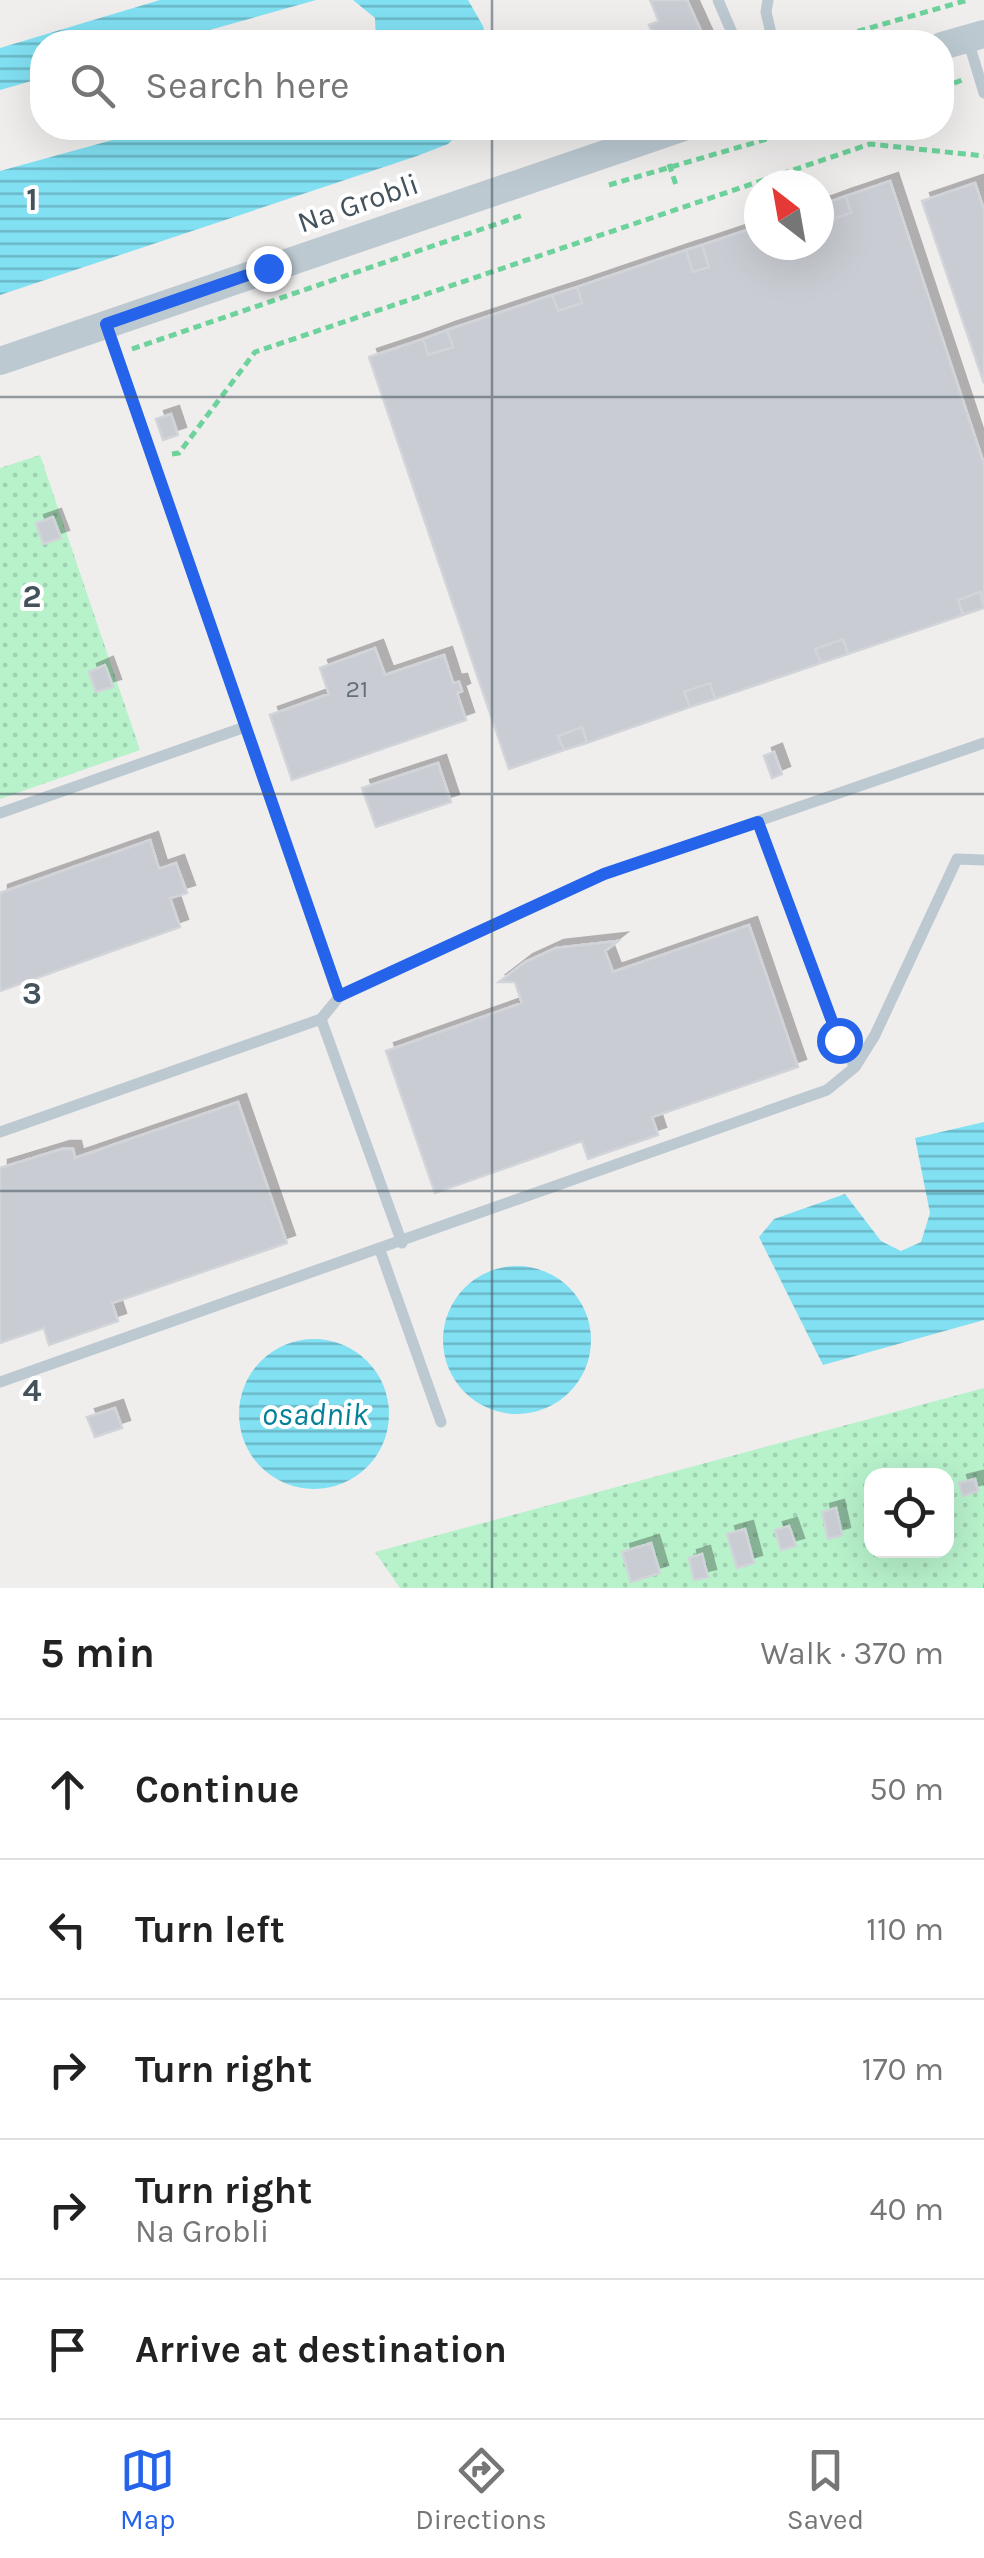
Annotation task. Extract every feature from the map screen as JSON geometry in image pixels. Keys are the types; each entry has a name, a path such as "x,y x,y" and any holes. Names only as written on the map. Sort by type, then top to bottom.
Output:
{"street":[{"name":"Na Grobli","path":"0,361 646,140"}],"lane":[{"path":"718,0 731,30"},
{"path":"768,0 770,30"},
{"path":"964,40 984,93"},
{"path":"106,324 339,996"},
{"path":"0,813 245,727"},
{"path":"0,1132 321,1019 339,996 604,874 984,742"},
{"path":"758,822 839,1040 855,1067"},
{"path":"0,1382 802,1103 827,1090 855,1067 875,1035 957,859 984,860"},
{"path":"321,1019 402,1243"},
{"path":"380,1250 441,1422"}],"path":[{"path":"858,30 947,2 968,0"},
{"path":"592,190 762,140"},
{"path":"166,456 179,453 255,352 870,144 984,156"},
{"path":"665,153 676,184"},
{"path":"116,354 536,209"}],"green space":[{"path":"40,455 140,750 0,799 0,468"},
{"path":"984,1388 984,1588 400,1588 375,1552"}],"water":[{"path":"160,0 316,0 210,30 60,30"},
{"path":"353,0 468,0 484,30 376,30 375,18"},
{"path":"30,39 30,81 0,90 0,48"},
{"path":"112,140 452,140 417,156 0,295 0,171"},
{"path":"984,1122 984,1320 823,1365 759,1237 774,1219 845,1194 881,1241 901,1251 921,1242 930,1213 915,1138"},
{"name":"osadnik","path":"517,1266 545,1272 569,1288 585,1312 591,1340 585,1368 569,1392 545,1408 517,1414 489,1408 465,1392 449,1368 443,1340 449,1312 465,1288 489,1272"},
{"name":"osadnik","path":"314,1339 343,1345 367,1361 383,1385 389,1414 383,1443 367,1467 343,1483 314,1489 285,1483 261,1467 245,1443 239,1414 245,1385 261,1361 285,1345"}],"building":[{"path":"650,0 687,0 701,30 651,30 649,25 659,21"},
{"path":"890,181 984,464 984,605 980,592 958,600 963,615 848,654 843,639 815,649 821,663 715,699 710,683 684,692 690,707 587,743 582,727 558,736 564,750 509,769 369,357 423,339 428,355 453,347 447,330 552,295 558,311 582,303 577,287 686,250 693,272 709,267 702,245 744,231 744,260 834,260 834,218 851,213 846,196"},
{"path":"975,183 984,210 984,383 922,201"},
{"path":"846,196 851,213 834,218 834,200"},
{"path":"702,245 709,267 693,272 686,250"},
{"path":"577,287 582,303 558,311 552,295"},
{"path":"447,330 453,347 428,355 423,339"},
{"path":"171,414 178,435 163,440 156,419"},
{"path":"53,517 61,538 43,544 36,523"},
{"path":"980,592 984,608 963,615 958,600"},
{"path":"843,639 848,654 821,663 815,649"},
{"path":"375,648 385,675 444,655 453,683 459,682 462,691 457,693 466,720 292,780 270,715 329,694 320,668"},
{"path":"105,665 113,687 96,692 89,672"},
{"path":"710,683 715,699 690,707 684,692"},
{"path":"582,727 587,743 564,750 558,736"},
{"path":"774,752 782,774 772,778 764,756"},
{"path":"438,763 451,802 376,827 362,788"},
{"path":"150,840 159,869 176,863 187,893 170,898 180,927 0,991 0,893"},
{"path":"749,925 798,1067 652,1117 658,1135 588,1159 582,1141 435,1193 386,1051 522,1003 515,982 499,982 525,962 556,948 618,941 605,951 613,972"},
{"path":"238,1102 287,1243 112,1303 118,1321 49,1345 44,1328 0,1343 0,1168 62,1149 73,1149 75,1158"},
{"path":"115,1408 122,1428 95,1437 87,1417"},
{"path":"975,1479 978,1491 963,1496 959,1483"},
{"path":"836,1508 842,1535 828,1539 822,1512"},
{"path":"789,1526 796,1546 781,1550 775,1530"},
{"path":"745,1529 754,1563 737,1568 727,1534"},
{"path":"651,1543 660,1573 631,1582 622,1552"},
{"path":"702,1554 708,1577 694,1580 689,1558"}],"route":[{"path":"268,268 106,324 339,996 604,874 758,822 839,1040"}]}
